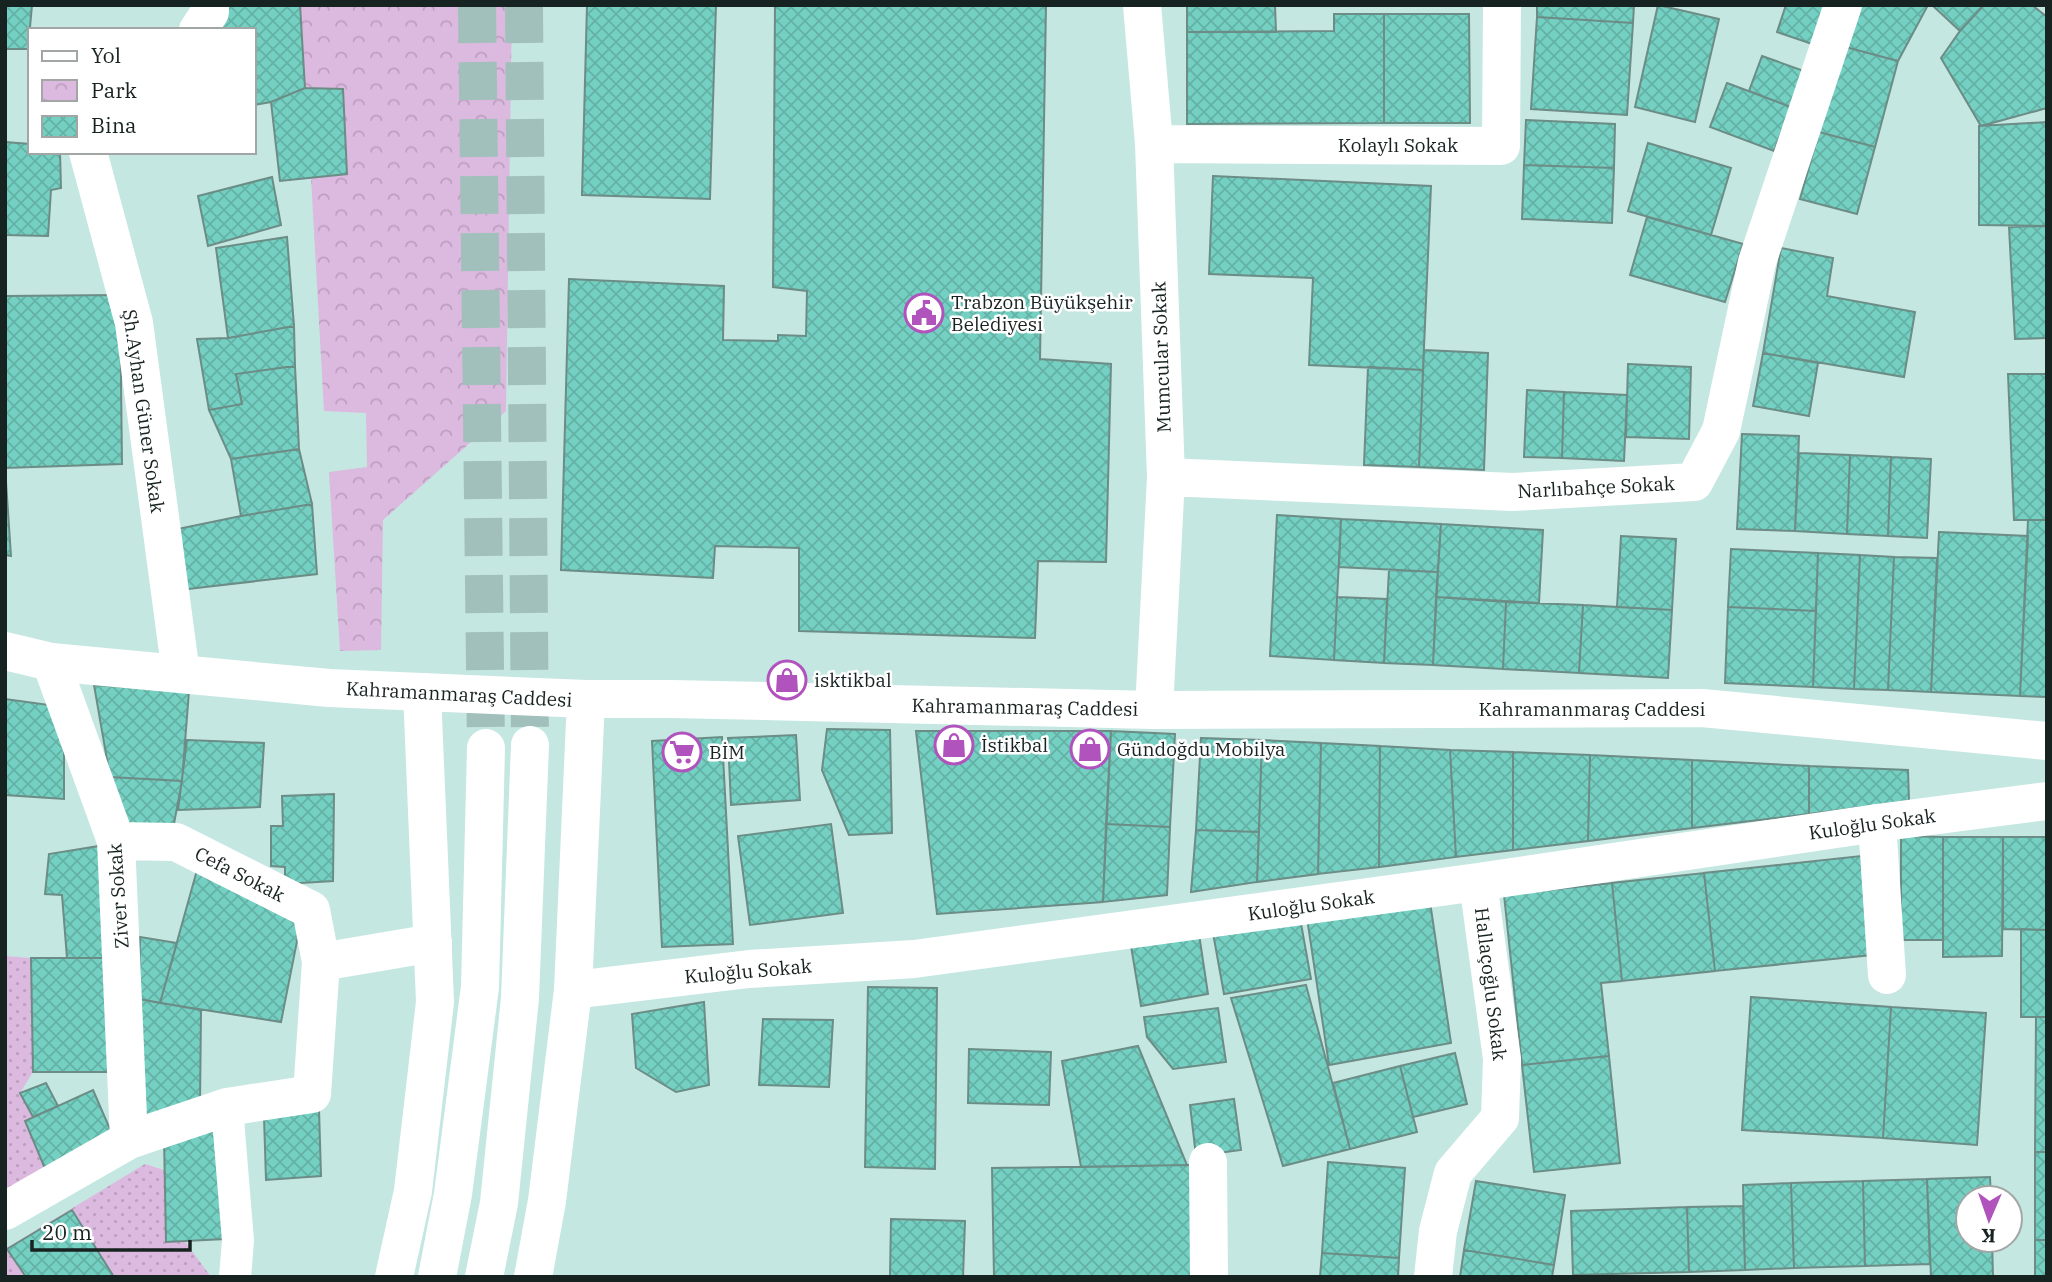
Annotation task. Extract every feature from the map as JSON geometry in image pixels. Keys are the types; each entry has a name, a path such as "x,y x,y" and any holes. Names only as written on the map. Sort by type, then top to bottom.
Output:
{"street":[{"path":"199,28 210,12 210,5"},
{"name":"Mumcular Sokak","path":"1142,5 1153,144 1166,477 1154,710"},
{"name":"Kolaylı Sokak","path":"1153,144 1501,146 1502,5"},
{"name":"Narlıbahçe Sokak","path":"1166,477 1513,492 1694,482 1721,431 1756,261 1843,5"},
{"name":"Şh.Ayhan Güner Sokak","path":"89,154 134,323 181,674"},
{"name":"Kahramanmaraş Caddesi","path":"5,650 51,662 329,688 586,699 1154,710 1702,708 2047,741"},
{"name":"Ziver Sokak","path":"51,662 116,841 129,1140"},
{"path":"394,1277 413,1191 435,1002 422,692"},
{"path":"533,1277 547,1201 573,990 586,699"},
{"path":"484,1277 499,1203 520,998 530,745"},
{"path":"437,1277 453,1194 480,987 486,748"},
{"name":"Kuloğlu Sokak","path":"573,990 750,968 914,958 1478,882 1877,823 2047,801"},
{"path":"1877,823 1887,975"},
{"name":"Cefa Sokak","path":"116,841 176,842 311,910 321,962"},
{"name":"Hallaçoğlu Sokak","path":"1433,1277 1438,1231 1452,1173 1500,1118 1502,1059 1478,882"},
{"path":"5,1211 129,1140 227,1107 312,1094 321,962 433,943"},
{"path":"1208,1163 1209,1277"}],"lane":[{"path":"227,1107 239,1241 235,1277"}],"green space":[{"path":"300,5 512,5 506,411 383,520 381,650 340,651 329,472 367,467 366,413 324,411 311,178 347,174 343,90 305,88"},
{"path":"5,956 31,958 33,1072 20,1093 33,1117 26,1121 46,1171 5,1192"},
{"path":"145,1164 164,1170 166,1242 184,1240 211,1277 5,1277 5,1249"}],"building":[{"path":"5,5 32,5 28,49 5,49"},
{"path":"225,5 300,5 305,88 271,102 256,105 256,28 221,28"},
{"path":"587,5 716,5 710,199 582,195"},
{"name":"Trabzon Büyükşehir Belediyesi","path":"775,5 1046,5 1040,359 1111,364 1106,562 1038,561 1035,638 799,631 799,548 715,546 713,578 561,570 569,279 724,286 723,340 778,341 778,335 806,336 807,291 773,287"},
{"path":"1187,5 1275,5 1276,32 1187,32"},
{"path":"1537,5 1634,5 1633,23 1537,17"},
{"path":"1658,5 1719,19 1695,122 1635,107"},
{"path":"1786,5 1831,5 1818,46 1777,32"},
{"path":"1861,5 1928,5 1898,61 1842,46"},
{"path":"1932,5 1984,5 1960,31"},
{"path":"1984,5 2032,5 2047,17 2047,108 1981,126 1941,58 1960,31"},
{"path":"1334,14 1384,14 1384,123 1187,124 1187,32 1334,31"},
{"path":"1384,14 1469,14 1470,123 1384,123"},
{"path":"1537,17 1633,23 1627,115 1531,109"},
{"path":"1842,46 1898,61 1875,147 1819,132"},
{"path":"1762,56 1804,71 1791,107 1749,91"},
{"path":"1727,83 1791,107 1774,151 1710,127"},
{"path":"305,88 343,89 347,174 280,181 271,102"},
{"path":"1526,120 1615,124 1614,168 1524,165"},
{"path":"2047,122 2047,226 1979,225 1979,126"},
{"path":"1819,132 1875,147 1857,214 1800,199"},
{"path":"5,142 28,144 28,154 60,154 61,188 51,190 48,236 5,235"},
{"path":"1648,143 1731,168 1711,235 1628,211"},
{"path":"1524,165 1614,168 1612,223 1522,219"},
{"path":"1213,176 1431,186 1423,370 1309,365 1313,278 1209,274"},
{"path":"272,177 281,225 208,246 198,196"},
{"path":"1647,217 1743,244 1725,302 1630,275"},
{"path":"2047,226 2047,338 2015,339 2009,227"},
{"path":"287,237 294,326 228,338 216,248"},
{"path":"1781,248 1833,258 1827,296 1915,312 1904,377 1763,353"},
{"path":"120,295 122,464 5,468 5,296"},
{"path":"294,326 295,366 236,374 242,404 209,410 197,339 228,338"},
{"path":"1424,350 1488,353 1484,470 1419,467"},
{"path":"1763,353 1818,363 1809,416 1753,406"},
{"path":"1628,364 1691,367 1689,439 1626,437"},
{"path":"295,366 299,449 231,459 209,410 242,404 236,374"},
{"path":"1368,367 1423,370 1419,467 1364,465"},
{"path":"2008,374 2047,374 2047,520 2014,520"},
{"path":"1527,390 1564,392 1562,458 1524,457"},
{"path":"1564,392 1627,395 1624,461 1562,458"},
{"path":"1742,434 1799,436 1795,531 1737,529"},
{"path":"299,449 312,504 241,516 231,459"},
{"path":"1799,453 1850,455 1847,534 1795,531"},
{"path":"1850,455 1891,457 1888,536 1847,534"},
{"path":"1891,457 1931,459 1927,538 1888,536"},
{"path":"6,482 11,556 5,555"},
{"path":"312,504 317,574 180,590 168,531"},
{"path":"1277,515 1341,519 1334,660 1270,656"},
{"path":"1341,519 1441,524 1438,572 1339,567"},
{"path":"2028,520 2047,520 2047,697 2020,696"},
{"path":"1441,524 1543,530 1539,603 1436,597"},
{"path":"1939,532 2028,536 2020,696 1931,692"},
{"path":"1621,536 1676,539 1672,610 1617,607"},
{"path":"1731,549 1818,553 1816,611 1728,607"},
{"path":"1818,553 1860,555 1854,689 1813,687"},
{"path":"1860,555 1894,557 1888,690 1854,689"},
{"path":"1894,557 1937,558 1931,692 1888,690"},
{"path":"1389,570 1438,572 1433,665 1384,663"},
{"path":"1337,597 1387,599 1384,663 1334,660"},
{"path":"1436,597 1506,602 1503,669 1433,665"},
{"path":"1506,602 1583,605 1579,673 1503,669"},
{"path":"1583,605 1672,610 1668,678 1579,673"},
{"path":"1728,607 1816,611 1813,687 1725,683"},
{"path":"94,685 189,691 182,781 110,777"},
{"path":"5,699 64,707 64,799 5,795"},
{"path":"827,729 890,730 892,833 849,835 822,770"},
{"path":"916,731 1111,731 1103,902 937,914"},
{"path":"1111,731 1175,734 1170,827 1106,824"},
{"path":"796,735 800,800 731,805 728,738"},
{"path":"722,737 733,944 662,947 652,741"},
{"path":"1201,738 1262,740 1259,832 1196,830"},
{"path":"187,740 264,743 260,807 178,810"},
{"path":"1262,740 1321,743 1318,874 1257,882"},
{"path":"1321,743 1380,746 1379,867 1318,874"},
{"path":"1380,746 1450,750 1456,857 1379,867"},
{"path":"1450,750 1513,752 1513,850 1456,857"},
{"path":"1513,752 1590,755 1588,841 1513,850"},
{"path":"1590,755 1692,760 1692,828 1588,841"},
{"path":"1692,760 1809,766 1809,814 1692,828"},
{"path":"1809,766 1908,770 1909,801 1809,814"},
{"path":"110,777 182,781 173,829 121,828"},
{"path":"334,794 333,881 285,884 285,867 271,866 271,826 283,826 282,796"},
{"path":"831,824 843,913 750,925 738,836"},
{"path":"1106,824 1170,827 1167,895 1103,902"},
{"path":"1196,830 1259,832 1257,882 1191,892"},
{"path":"1901,836 1943,837 1943,940 1901,940"},
{"path":"1943,837 2003,837 2002,956 1943,957"},
{"path":"2003,837 2047,837 2047,930 2003,929"},
{"path":"99,846 111,958 67,958 62,895 45,894 49,854"},
{"path":"1861,856 1872,955 1715,971 1704,873"},
{"path":"197,870 303,911 281,1022 160,1003"},
{"path":"1704,873 1715,971 1622,981 1612,883"},
{"path":"1612,883 1622,981 1601,983 1609,1056 1522,1065 1504,895"},
{"path":"1430,902 1451,1043 1329,1065 1307,918"},
{"path":"1300,918 1311,979 1224,994 1213,933"},
{"path":"2021,929 2047,930 2047,1017 2021,1017"},
{"path":"1199,934 1208,994 1141,1006 1131,946"},
{"path":"140,937 177,943 160,1003 139,999"},
{"path":"31,958 111,958 108,1072 33,1072"},
{"path":"1306,985 1350,1149 1283,1166 1231,998"},
{"path":"868,987 937,988 935,1169 865,1167"},
{"path":"1751,997 1891,1007 1883,1138 1742,1130"},
{"path":"139,999 201,1010 200,1106 142,1121"},
{"path":"704,1002 709,1085 676,1092 636,1068 632,1014"},
{"path":"1891,1007 1986,1013 1977,1145 1883,1138"},
{"path":"1218,1008 1226,1062 1173,1069 1147,1037 1144,1017"},
{"path":"2036,1017 2047,1017 2047,1152 2035,1152"},
{"path":"763,1019 833,1020 829,1087 759,1085"},
{"path":"1138,1046 1187,1165 1081,1167 1062,1061"},
{"path":"969,1049 1051,1052 1049,1105 968,1103"},
{"path":"1455,1053 1467,1104 1413,1117 1400,1066"},
{"path":"1609,1056 1620,1163 1534,1172 1522,1065"},
{"path":"1400,1066 1417,1132 1350,1149 1333,1083"},
{"path":"46,1083 58,1106 33,1117 20,1093"},
{"path":"93,1090 116,1143 46,1171 25,1121"},
{"path":"1234,1099 1241,1150 1196,1156 1190,1105"},
{"path":"319,1109 321,1176 266,1180 264,1117"},
{"path":"225,1119 225,1239 166,1242 164,1138"},
{"path":"2035,1152 2047,1152 2047,1240 2035,1240"},
{"path":"1328,1162 1405,1168 1399,1258 1322,1253"},
{"path":"1191,1165 1193,1277 994,1277 992,1168"},
{"path":"1990,1177 1990,1184 1954,1184 1954,1254 1992,1254 1993,1277 1931,1277 1927,1179"},
{"path":"1927,1179 1930,1264 1865,1266 1863,1181"},
{"path":"1476,1181 1565,1195 1554,1265 1464,1250"},
{"path":"1863,1181 1865,1266 1794,1268 1791,1183"},
{"path":"1791,1183 1794,1268 1745,1270 1743,1185"},
{"path":"1743,1206 1745,1270 1689,1272 1687,1207"},
{"path":"1687,1207 1689,1272 1573,1275 1571,1211"},
{"path":"72,1210 114,1277 26,1277 7,1249"},
{"path":"891,1219 965,1221 963,1277 890,1277"},
{"path":"2035,1240 2047,1240 2047,1277 2035,1277"},
{"path":"1464,1250 1554,1265 1552,1277 1460,1277"},
{"path":"1322,1253 1399,1258 1398,1277 1320,1277"}],"tunnel":[{"path":"477,5 486,748"},
{"path":"524,5 530,745"}],"place":[{"name":"Trabzon Büyükşehir Belediyesi","path":"924,313"},
{"name":"isktikbal","path":"787,680"},
{"name":"İstikbal","path":"954,745"},
{"name":"Gündoğdu Mobilya","path":"1090,749"},
{"name":"BİM","path":"682,752"}]}
